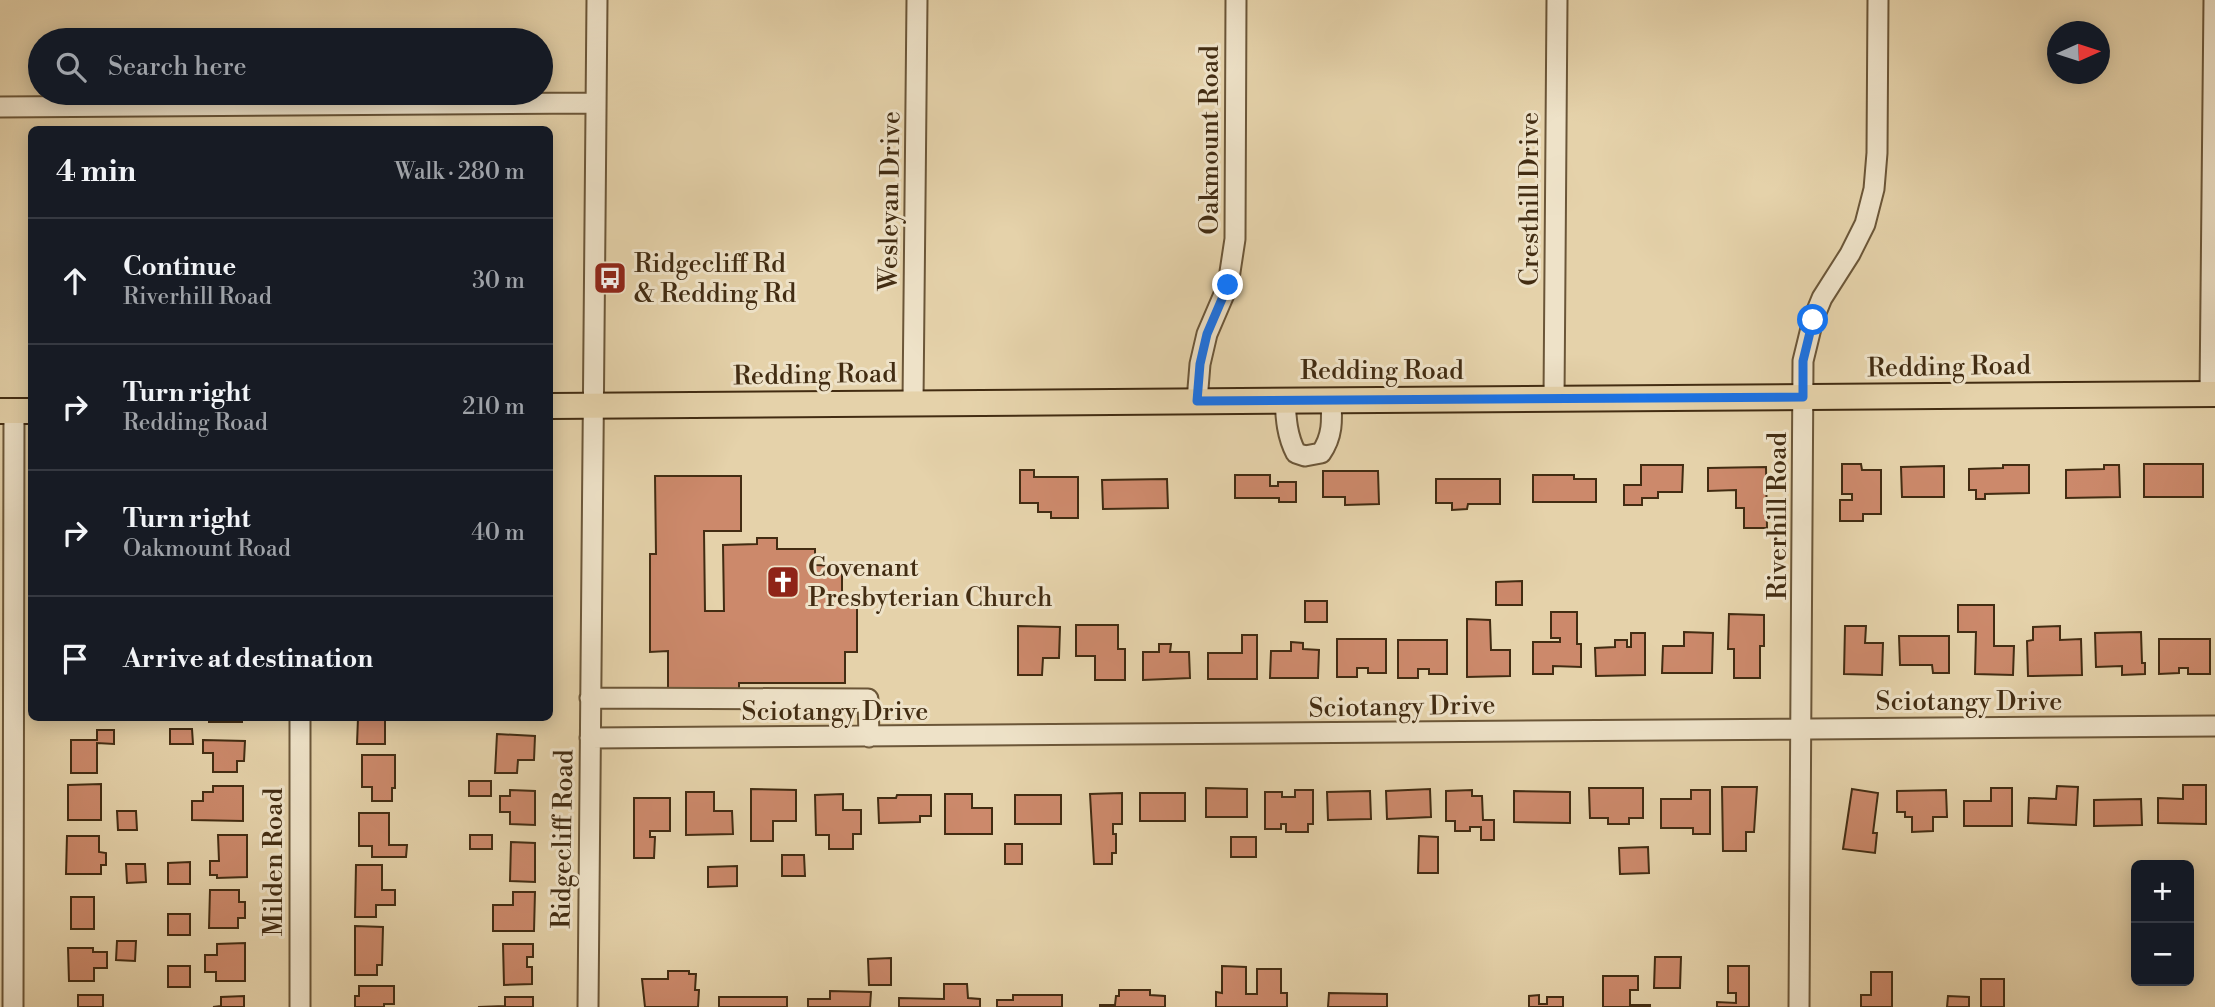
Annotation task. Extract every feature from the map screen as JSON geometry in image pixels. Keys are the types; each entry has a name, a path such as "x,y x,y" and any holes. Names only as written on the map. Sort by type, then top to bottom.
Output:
{"main road":[{"name":"Redding Road","path":"553,406 2213,394"}],"street":[{"name":"Ridgecliff Road","path":"588,1007 597,0"},
{"name":"Wesleyan Drive","path":"913,402 917,0"},
{"name":"Oakmount Road","path":"1197,401 1200,364 1207,334 1228,285 1233,264 1236,0"},
{"name":"Cresthill Drive","path":"1554,398 1557,0"},
{"name":"Riverhill Road","path":"1799,1007 1803,361 1813,320 1822,298 1850,254 1865,224 1874,189 1877,153 1878,0"},
{"path":"2213,394 2214,0"},
{"path":"553,103 596,103"},
{"path":"0,107 298,105"},
{"path":"1284,400 1291,444 1296,453 1305,456 1321,453 1329,441 1332,426 1331,400"},
{"path":"13,1007 15,411"},
{"path":"590,698 869,699 869,737"},
{"name":"Milden Road","path":"300,721 300,1007"},
{"name":"Sciotangy Drive","path":"590,738 2215,726"}],"building":[{"path":"1842,464 1861,464 1862,470 1881,470 1881,514 1863,514 1863,521 1840,521 1840,500 1852,500 1852,494 1842,494"},
{"path":"2144,464 2203,464 2203,497 2144,497"},
{"path":"1641,465 1683,465 1682,492 1658,492 1658,498 1642,498 1642,505 1624,505 1624,485 1641,485"},
{"path":"2003,465 2029,465 2029,493 1985,494 1985,499 1976,499 1976,490 1969,490 1969,469 2003,468"},
{"path":"2104,465 2119,465 2120,497 2066,498 2066,470 2104,469"},
{"path":"1944,466 1944,497 1902,497 1901,467"},
{"path":"1766,467 1767,528 1744,528 1744,508 1736,508 1736,490 1708,491 1708,468"},
{"path":"1020,470 1034,470 1034,477 1078,477 1078,518 1051,518 1051,512 1038,512 1038,503 1020,503"},
{"path":"1323,471 1378,471 1379,504 1345,505 1345,497 1323,497"},
{"path":"1235,475 1270,475 1270,486 1278,486 1278,482 1296,482 1296,502 1279,502 1279,498 1235,498"},
{"path":"1533,475 1574,475 1574,479 1596,479 1596,502 1533,502"},
{"name":"Covenant Presbyterian Church","path":"655,476 741,476 741,531 704,531 705,611 724,611 723,545 757,544 757,538 777,538 777,549 815,549 815,565 842,566 842,598 857,598 857,652 845,652 845,683 739,683 739,689 668,690 668,651 650,652 650,554 656,554"},
{"path":"1167,479 1168,508 1103,509 1102,480"},
{"path":"1436,479 1500,479 1500,504 1468,504 1467,509 1452,510 1452,503 1436,503"},
{"path":"1522,581 1522,605 1496,605 1496,582"},
{"path":"1305,601 1327,601 1327,622 1305,622"},
{"path":"1958,605 1994,605 1994,646 2014,646 2013,675 1975,674 1976,632 1958,632"},
{"path":"1551,612 1577,612 1577,644 1581,644 1581,667 1553,666 1553,674 1533,674 1533,642 1560,642 1560,638 1551,638"},
{"path":"1729,614 1764,615 1760,678 1734,678 1734,649 1728,649"},
{"path":"1467,619 1490,620 1491,650 1510,650 1510,676 1467,677"},
{"path":"1076,625 1118,625 1118,649 1125,649 1125,680 1095,680 1095,656 1076,656"},
{"path":"1018,626 1060,627 1059,658 1043,658 1042,675 1018,675"},
{"path":"1845,626 1866,626 1865,643 1883,643 1882,675 1844,674"},
{"path":"2060,626 2060,640 2081,639 2082,675 2028,676 2027,641 2033,640 2033,627"},
{"path":"1684,632 1713,633 1712,673 1662,673 1663,646 1684,646"},
{"path":"2141,632 2145,674 2122,675 2122,666 2096,667 2095,633"},
{"path":"1631,633 1645,633 1645,675 1596,676 1595,648 1615,647 1615,640 1627,640 1627,647 1631,647"},
{"path":"1242,635 1257,635 1257,679 1208,679 1208,653 1242,653"},
{"path":"1899,636 1949,636 1949,673 1933,673 1932,665 1900,665"},
{"path":"1337,639 1386,639 1386,673 1368,673 1368,668 1357,668 1357,677 1337,677"},
{"path":"2159,639 2210,639 2210,674 2188,674 2188,668 2179,668 2179,673 2159,674"},
{"path":"1398,640 1447,640 1447,674 1429,674 1429,669 1418,669 1418,678 1398,678"},
{"path":"1291,642 1303,643 1303,649 1319,650 1318,678 1270,678 1271,651 1291,651"},
{"path":"1159,644 1171,644 1170,652 1189,652 1190,678 1143,680 1143,652 1159,652"},
{"path":"209,721 242,721 242,722"},
{"path":"358,721 385,721 385,744 357,744"},
{"path":"170,729 192,729 193,744 170,744"},
{"path":"97,730 114,730 114,744 97,743 97,773 71,773 71,740 97,740"},
{"path":"497,734 535,736 534,760 518,760 517,773 495,773"},
{"path":"203,740 245,741 244,761 237,761 237,772 213,772 213,753 203,753"},
{"path":"362,755 395,755 395,788 392,788 392,801 372,801 372,787 362,787"},
{"path":"469,781 491,781 491,796 469,796"},
{"path":"101,784 101,820 68,820 68,785"},
{"path":"2183,785 2206,785 2206,824 2158,823 2158,798 2183,799"},
{"path":"213,786 243,786 243,821 192,820 192,801 203,801 203,792 213,792"},
{"path":"2057,786 2078,787 2076,825 2028,823 2029,798 2056,799"},
{"path":"1722,787 1757,787 1754,832 1746,832 1746,851 1723,851"},
{"path":"1206,788 1247,789 1247,817 1206,817"},
{"path":"1589,788 1643,788 1643,818 1629,818 1629,824 1608,824 1608,818 1590,818"},
{"path":"1991,788 2012,788 2012,826 1964,826 1964,801 1991,801"},
{"path":"751,789 796,790 796,821 773,821 773,841 751,841"},
{"path":"1430,789 1431,817 1387,819 1386,791"},
{"path":"1852,789 1878,793 1873,833 1877,833 1875,853 1843,849"},
{"path":"510,790 535,791 535,825 510,824 510,812 500,812 500,796 510,796"},
{"path":"1295,790 1313,790 1313,824 1308,824 1308,832 1286,832 1286,824 1281,824 1281,829 1265,829 1265,792 1282,792 1282,797 1295,797"},
{"path":"1472,790 1472,796 1482,796 1483,820 1494,820 1494,840 1481,840 1481,827 1470,827 1470,831 1455,831 1455,821 1446,821 1446,791"},
{"path":"1691,790 1710,790 1710,834 1693,834 1693,828 1661,828 1661,799 1691,799"},
{"path":"1946,790 1947,817 1933,817 1933,831 1912,832 1912,817 1905,817 1905,812 1897,812 1897,791"},
{"path":"1370,791 1371,819 1328,820 1327,792"},
{"path":"1514,791 1570,792 1570,823 1514,822"},
{"path":"686,792 714,792 714,811 732,811 733,834 686,835"},
{"path":"1122,793 1122,824 1113,824 1116,853 1112,853 1112,864 1094,864 1090,794"},
{"path":"1140,793 1185,793 1185,821 1140,821"},
{"path":"843,794 843,810 861,810 861,834 853,834 853,849 829,849 829,835 816,835 815,795"},
{"path":"945,794 972,794 972,808 992,808 992,834 945,834"},
{"path":"897,795 931,795 931,816 920,816 920,822 879,823 878,798 896,798"},
{"path":"1015,795 1061,795 1061,824 1015,824"},
{"path":"634,798 670,798 670,831 650,831 650,837 655,837 654,858 634,858"},
{"path":"2141,799 2142,825 2094,826 2094,800"},
{"path":"117,811 136,811 137,830 118,830"},
{"path":"359,813 389,813 389,845 407,845 406,857 372,857 372,846 359,846"},
{"path":"218,835 247,835 247,877 217,878 217,875 210,875 210,861 219,861"},
{"path":"470,835 492,835 492,849 470,849"},
{"path":"67,836 99,836 99,852 106,853 106,865 101,865 101,874 66,874"},
{"path":"1419,836 1438,837 1438,873 1418,873"},
{"path":"1231,837 1256,837 1256,857 1231,857"},
{"path":"511,842 535,843 535,882 510,881"},
{"path":"1005,844 1022,844 1022,864 1005,864"},
{"path":"1648,847 1649,873 1620,874 1619,848"},
{"path":"782,855 804,855 805,876 782,876"},
{"path":"190,862 190,884 168,884 168,863"},
{"path":"126,864 145,864 146,882 127,883"},
{"path":"356,865 382,865 382,890 395,890 395,905 376,905 376,917 355,917"},
{"path":"737,866 737,886 708,887 708,867"},
{"path":"210,890 239,890 239,902 245,902 245,918 238,918 238,928 209,928"},
{"path":"513,892 535,892 534,931 493,931 493,905 513,905"},
{"path":"71,897 94,897 94,929 71,929"},
{"path":"168,914 190,914 190,935 168,935"},
{"path":"355,926 383,927 382,965 377,965 377,975 355,975"},
{"path":"117,941 136,941 135,961 116,960"},
{"path":"245,943 245,981 216,981 216,972 205,972 205,955 217,955 217,944"},
{"path":"503,944 533,944 533,957 527,957 527,967 532,967 532,984 504,985"},
{"path":"68,948 93,948 93,952 107,952 107,968 94,968 94,981 69,981"},
{"path":"1655,957 1681,957 1680,988 1654,988"},
{"path":"891,958 891,985 869,985 868,959"},
{"path":"168,966 190,966 190,987 168,987"},
{"path":"1222,966 1246,967 1246,994 1257,994 1257,969 1281,969 1281,993 1287,993 1287,1007 1216,1007 1216,992 1222,993"},
{"path":"1728,966 1749,966 1749,1007 1717,1007 1717,1002 1736,1003 1736,993 1728,993"},
{"path":"668,971 689,971 689,974 696,974 698,1007 645,1007 642,979 668,979"},
{"path":"1871,972 1892,972 1892,1007 1861,1007 1861,995 1871,995"},
{"path":"1603,976 1638,976 1638,990 1630,990 1630,1005 1650,1007 1603,1007"},
{"path":"1981,979 2004,979 2004,1007 1981,1007"},
{"path":"944,984 967,984 968,998 980,999 980,1007 899,1007 899,998 944,999"},
{"path":"359,986 394,986 394,1004 384,1004 384,1007 355,1007"},
{"path":"1119,990 1150,990 1150,995 1165,996 1165,1007 1100,1007 1115,1005"},
{"path":"830,991 871,992 870,1007 808,1007 808,999 830,999"},
{"path":"1329,993 1387,994 1387,1007 1328,1007"},
{"path":"78,995 103,995 103,1007 78,1007"},
{"path":"1013,995 1062,995 1062,1007 997,1007 997,1000 1013,1000"},
{"path":"1539,995 1539,1004 1547,1004 1547,997 1563,997 1563,1007 1529,1007 1529,996"},
{"path":"244,996 244,1007 213,1007 221,1006 221,997"},
{"path":"1948,996 1969,997 1969,1007 1947,1007"},
{"path":"505,997 533,997 533,1007 478,1007 505,1006"},
{"path":"719,997 787,997 787,1007 719,1007"}],"place":[{"name":"Ridgecliff Rd & Redding Rd","path":"610,278"},
{"name":"Covenant Presbyterian Church","path":"783,582"}],"route":[{"path":"1228,285 1207,334 1200,364 1197,401 1803,397 1803,361 1813,320"}]}
